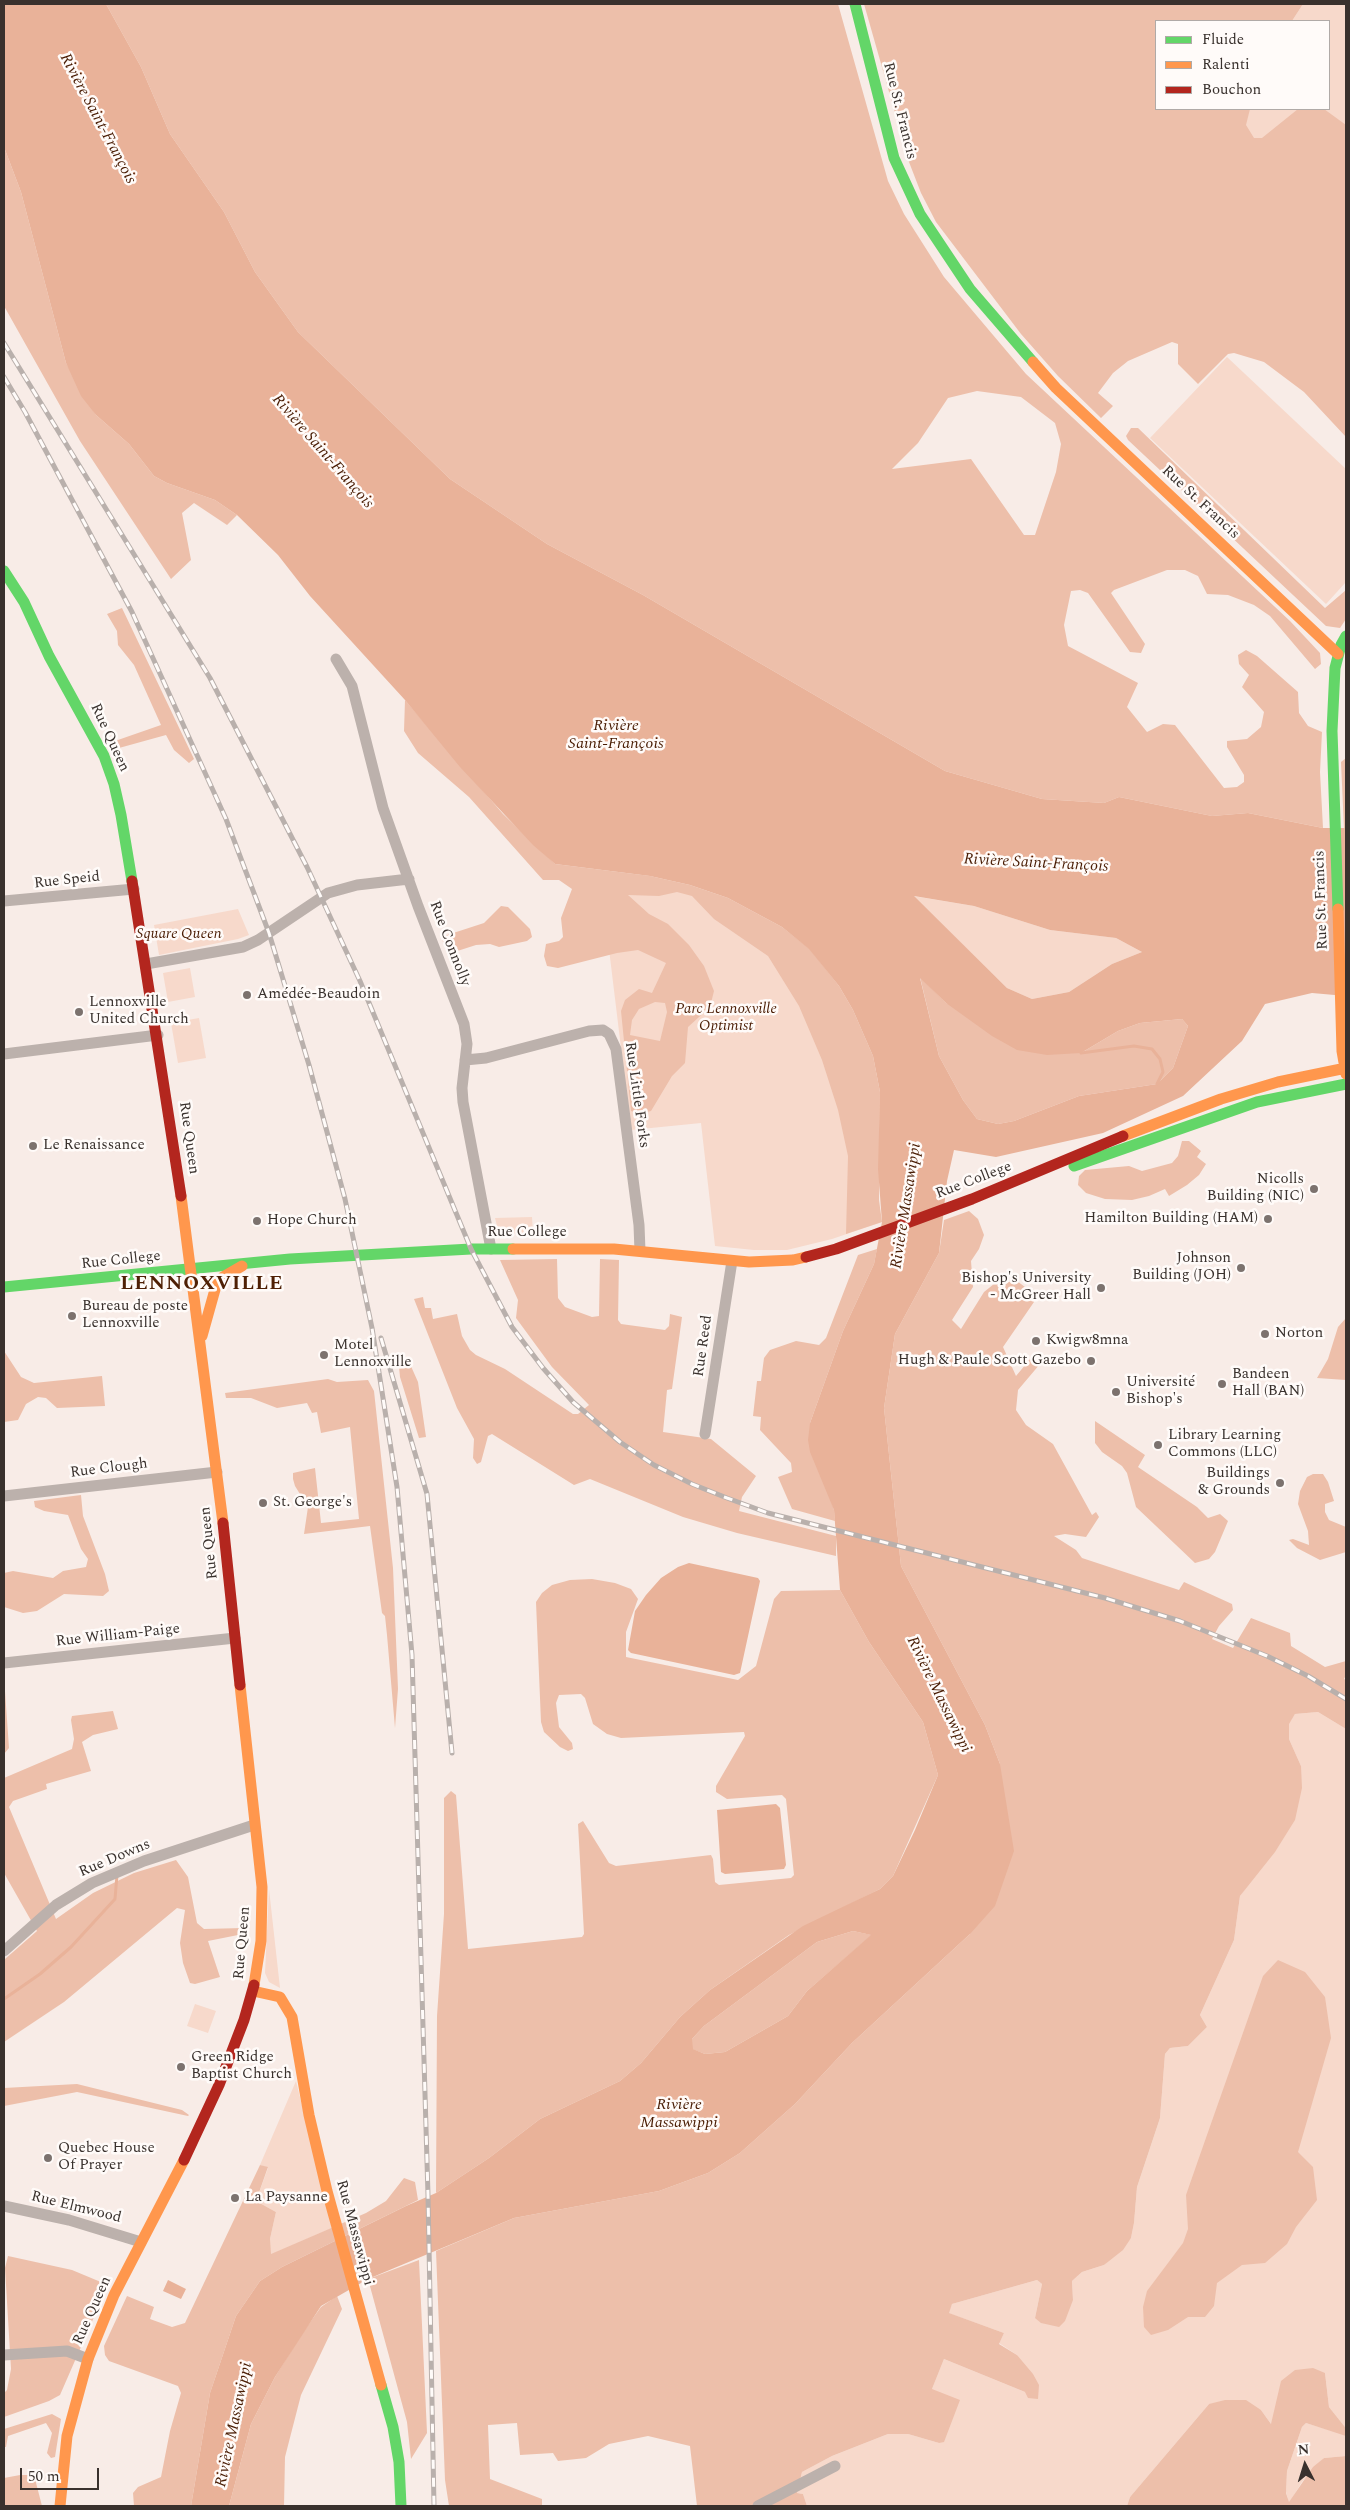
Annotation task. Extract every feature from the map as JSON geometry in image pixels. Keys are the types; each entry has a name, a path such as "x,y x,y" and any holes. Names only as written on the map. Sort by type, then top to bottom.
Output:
{"main road":[{"name":"Rue St. Francis","path":"855,4 894,158 920,214 970,289 1056,388 1338,654 1335,668 1332,711 1341,1011 1346,1070"},
{"name":"Rue Queen","path":"4,571 24,602 49,656 109,769 122,815 158,1035 192,1269 217,1472 262,1887 262,1919 253,1991 230,2057 213,2098 104,2317 88,2359 67,2436 60,2506"},
{"path":"1338,654 1346,636"},
{"name":"Rue College","path":"4,1287 251,1262 365,1254 491,1249 566,1248 640,1251 732,1261 766,1262 793,1260 817,1255 961,1203 1036,1174 1074,1155 1221,1099 1278,1082 1346,1070"},
{"name":"Rue College","path":"1036,1174 1076,1165 1257,1102 1346,1084"},
{"path":"201,1340 216,1286 229,1272 251,1262"},
{"name":"Rue Massawippi","path":"253,1991 274,1994 283,2000 290,2011 309,2115 337,2232 393,2427 399,2462 401,2506"}],"street":[{"name":"Rue Connolly","path":"336,659 352,686 378,790 409,879 464,1024 468,1044 465,1060 463,1102 491,1249"},
{"path":"146,964 243,947 258,940 328,893 357,885 409,879"},
{"name":"Rue Speid","path":"4,901 134,889"},
{"name":"Rue Little Forks","path":"465,1060 486,1058 590,1031 603,1030 609,1034 616,1049 639,1225 640,1251"},
{"path":"4,1054 158,1035"},
{"name":"Rue Reed","path":"705,1434 732,1261"},
{"name":"Rue Clough","path":"4,1496 217,1472"},
{"name":"Rue William-Paige","path":"4,1663 235,1638"},
{"name":"Rue Downs","path":"4,1951 56,1905 92,1883 144,1861 254,1825"},
{"name":"Rue Elmwood","path":"4,2206 69,2220 141,2242"},
{"path":"4,2355 67,2351 88,2359"},
{"path":"758,2506 836,2466"}],"green space":[{"path":"1303,4 1346,4 1346,207 1224,131 1236,110 1330,110 1330,20 1293,20"},
{"path":"1227,357 1346,469 1346,582 1326,604 1150,438"},
{"name":"Parc Lennoxville Optimist","path":"566,867 650,876 782,927 882,1222 832,1239 787,1250 754,1250 715,1246 701,1123 631,1130 608,941"},
{"path":"913,896 974,906 1050,930 1116,938 1142,952 1112,964 1069,992 1032,999 1007,988"},
{"name":"Square Queen","path":"238,909 249,935 238,939 159,955 154,925"},
{"path":"190,968 195,997 168,1002 163,973"},
{"path":"199,1018 206,1058 178,1063 171,1023"},
{"path":"532,1217 533,1233 499,1234 495,1218"},
{"path":"1318,1712 1346,1729 1346,2435 1345,2427 1329,2407 1325,2373 1271,2424 1261,2410 1209,2404 1130,2497 1127,2506 807,2506 803,2494 797,2493 802,2472 832,2456 888,2434 908,2434 939,2443 932,2389 944,2359 1025,2392 1017,2355 999,2343 1004,2333 948,2313 952,2304 1037,2280 1042,2284 1035,2318 1073,2300 1072,2281 1082,2272 1104,2265 1131,2238 1137,2187 1160,2118 1165,2054 1170,2048 1188,2046 1207,2027 1200,2015 1234,1940 1240,1896 1254,1875 1301,1766 1289,1739 1288,1724 1295,1714"},
{"path":"269,1889 280,1988 269,1982 265,1973"},
{"path":"195,2004 216,2011 208,2033 187,2026"},
{"path":"296,2081 332,2228 270,2255 270,2239 276,2212 256,2201 268,2168 260,2165"},
{"path":"1306,2423 1346,2435 1346,2456 1324,2458 1302,2482 1289,2503 1286,2492 1287,2471 1302,2427"}],"shaded area":[{"path":"106,4 838,4 888,181 904,214 944,277 1026,374 1290,621 1320,653 1321,664 1315,669 1270,616 1254,605 1228,595 1207,594 1198,576 1185,570 1167,570 1114,590 1111,593 1145,644 1141,653 1130,652 1088,593 1080,590 1071,591 1064,625 1068,646 1138,683 1127,707 1147,732 1163,724 1175,725 1224,788 1237,787 1244,782 1244,775 1227,747 1227,741 1247,739 1261,727 1264,712 1242,687 1249,675 1239,664 1238,655 1246,650 1257,656 1298,692 1299,713 1308,726 1322,732 1320,772 1323,828 1248,813 1212,816 1119,797 1104,803 1042,799 945,771 643,595 547,544 450,479 298,332 255,272 224,212 170,134 141,67","holes":["977,391 1021,397 1055,423 1061,444 1056,472 1035,535 1024,535 971,459 892,469 918,443 948,398"]},
{"path":"864,4 1303,4 1293,20 1155,20 1155,110 1250,110 1246,125 1254,138 1262,138 1297,110 1325,110 1346,125 1346,437 1304,392 1264,362 1234,353 1228,354 1198,384 1178,364 1178,344 1172,342 1128,361 1113,373 1098,393 1113,406 1101,418 1058,376 1021,334 936,222 921,193 909,162"},
{"path":"4,147 21,192 66,363 96,415 129,444 154,476 167,483 215,500 237,515 227,525 194,503 182,513 191,560 171,579 80,441 4,306"},
{"path":"1131,428 1138,428 1325,608 1346,590 1346,619 1340,628 1326,626 1128,440 1126,436"},
{"path":"122,608 194,759 189,763 174,750 166,735 119,748 115,741 161,725 134,665 118,645 117,631 107,614"},
{"path":"405,700 503,814 555,864 650,876 690,885 728,898 782,927 810,949 839,986 853,1010 873,1056 880,1092 879,1200 882,1222 846,1234 848,1156 838,1110 822,1060 799,1006 768,956 714,919 692,896 677,892 659,896 628,895 649,914 668,924 689,945 704,966 714,991 710,1007 688,1027 685,1063 672,1076 651,1111 639,1114 631,1111 621,1011 625,1000 639,989 652,993 666,963 638,950 617,953 558,968 547,966 544,956 546,944 559,941 563,937 561,918 572,889 559,880 543,880 469,797 418,753 404,731","holes":["655,1002 665,1003 667,1012 660,1041 630,1035 632,1020 639,1009"]},
{"path":"1346,758 1346,828 1344,829 1341,762"},
{"path":"501,906 508,907 530,929 532,937 527,941 499,947 490,944 476,945 448,954 441,937 484,923"},
{"path":"920,977 946,1003 1081,1053 1118,1031 1140,1023 1182,1019 1188,1026 1173,1068 1157,1084 1079,1096 1014,1121 998,1124 977,1119 963,1100 939,1056"},
{"path":"1182,1141 1189,1141 1201,1151 1197,1157 1206,1164 1199,1175 1169,1196 1165,1189 1149,1196 1132,1200 1105,1199 1086,1193 1078,1185 1079,1176 1085,1170 1129,1166 1142,1171 1172,1163 1178,1156"},
{"path":"969,1211 978,1219 984,1235 979,1249 971,1261 973,1287 952,1320 961,1329 984,1292 994,1284 1017,1281 1029,1290 1034,1302 1003,1347 1016,1376 1031,1358 1040,1364 1018,1390 1016,1410 1026,1425 1053,1444 1092,1515 1096,1512 1099,1517 1086,1537 1065,1534 1054,1536 1076,1550 1082,1558 1179,1590 1184,1582 1232,1604 1233,1610 1219,1626 1212,1639 1233,1648 1251,1618 1290,1633 1291,1646 1325,1667 1346,1661 1346,1675 1344,1679 1346,1680 1346,1729 1318,1712 1295,1714 1289,1724 1289,1739 1301,1766 1302,1788 1295,1820 1275,1852 1240,1896 1234,1940 1200,2015 1207,2027 1188,2046 1170,2048 1165,2054 1160,2118 1137,2187 1131,2238 1123,2250 1104,2265 1082,2272 1072,2281 1073,2300 1065,2321 1059,2327 1041,2323 1035,2318 1042,2284 1037,2280 952,2304 949,2313 1004,2333 999,2344 1017,2355 1033,2374 1039,2385 1038,2399 1028,2398 1025,2392 944,2359 932,2389 960,2400 944,2442 939,2443 908,2434 888,2434 832,2456 802,2472 797,2493 803,2494 807,2506 697,2506 690,2446 648,2436 609,2444 586,2458 558,2461 553,2453 520,2455 517,2423 488,2425 490,2479 542,2499 542,2506 449,2506 445,2480 436,2251 514,2218 659,2191 708,2173 740,2153 795,2104 852,2043 970,1934 1000,1764 985,1725 901,1566 884,1408 895,1334 939,1253 944,1220"},
{"path":"877,1249 874,1264 843,1331 810,1423 834,1510 835,1521 792,1509 778,1477 792,1472 791,1463 760,1430 761,1417 753,1416 757,1381 761,1381 764,1358 770,1350 796,1341 819,1345 826,1338 858,1255"},
{"path":"557,1259 558,1298 565,1307 592,1317 599,1316 600,1259 619,1260 618,1320 621,1324 665,1330 669,1326 670,1314 682,1317 672,1389 667,1390 663,1432 711,1439 756,1476 742,1497 739,1511 836,1536 836,1556 737,1533 683,1517 590,1479 574,1485 492,1434 488,1436 481,1462 477,1464 473,1458 474,1439 457,1408 414,1299 423,1297 425,1308 431,1308 433,1319 457,1314 462,1336 470,1350 476,1355 505,1369 573,1414 578,1414 589,1405 552,1367 516,1318 518,1300 500,1260"},
{"path":"1346,1318 1346,1380 1317,1378 1328,1359 1338,1327"},
{"path":"4,1351 21,1377 34,1383 102,1376 105,1406 57,1408 46,1398 38,1397 26,1404 18,1420 4,1422"},
{"path":"398,1357 410,1364 418,1382 426,1437 419,1438 400,1377"},
{"path":"328,1379 337,1382 368,1380 374,1391 393,1568 398,1689 395,1728 385,1616 382,1613 370,1526 304,1534 308,1507 295,1486 293,1479 293,1473 315,1468 321,1523 359,1519 350,1427 321,1433 317,1412 312,1413 307,1403 277,1408 251,1398 226,1398 225,1393"},
{"path":"1095,1421 1145,1455 1138,1467 1197,1507 1208,1518 1220,1514 1228,1521 1215,1552 1209,1559 1195,1563 1136,1507 1127,1473 1122,1466 1102,1452 1095,1443"},
{"path":"1313,1474 1323,1474 1328,1482 1334,1501 1325,1504 1325,1512 1329,1520 1346,1527 1346,1552 1320,1560 1297,1548 1289,1540 1293,1539 1309,1545 1308,1531 1298,1504 1300,1491 1307,1477"},
{"path":"81,1495 83,1516 105,1574 109,1591 103,1596 64,1594 37,1611 23,1613 4,1607 4,1573 13,1571 53,1578 63,1571 86,1567 88,1559 81,1549 68,1515 44,1511 35,1507 34,1501"},
{"path":"592,1579 615,1583 631,1589 638,1599 626,1632 626,1657 738,1680 756,1666 774,1599 781,1591 840,1590 869,1642 923,1722 938,1775 893,1876 880,1889 789,1935 710,1990 680,2017 641,2063 620,2081 540,2119 489,2158 436,2193 437,2016 444,1914 444,1798 451,1791 456,1795 468,1949 582,1937 584,1934 578,1824 583,1821 609,1863 616,1866 711,1855 715,1882 719,1885 791,1878 794,1875 786,1799 782,1795 727,1799 716,1792 716,1786 745,1736 744,1732 621,1738 607,1734 593,1724 585,1698 581,1694 559,1695 556,1703 559,1727 572,1743 573,1749 568,1751 560,1747 544,1732 541,1722 536,1602 542,1593 552,1585 570,1580"},
{"path":"4,1677 9,1748 4,1754"},
{"path":"113,1711 118,1729 93,1735 82,1742 91,1771 46,1784 47,1789 13,1801 9,1807 56,1919 93,1893 134,1873 176,1860 188,1877 197,1923 204,1929 243,1928 243,1934 208,1941 220,1977 195,1984 190,1983 183,1963 180,1943 185,1910 177,1908 64,2002 4,2042 4,1957 5,1959 37,1931 4,1873 4,1778 72,1749 74,1739 72,1716"},
{"path":"853,1931 872,1935 807,1991 788,2016 725,2052 705,2054 692,2049 692,2039 704,2026 817,1942"},
{"path":"1278,1960 1305,1972 1325,1997 1331,2038 1298,2152 1313,2167 1317,2200 1296,2227 1287,2244 1265,2263 1242,2265 1217,2283 1214,2306 1205,2317 1188,2317 1168,2330 1151,2335 1144,2327 1143,2307 1147,2291 1183,2243 1188,2229 1186,2195 1263,1976"},
{"path":"77,2084 182,2110 189,2115 77,2092 4,2106 4,2088"},
{"path":"260,2165 268,2167 256,2201 276,2212 270,2239 271,2254 366,2213 386,2201 404,2178 415,2182 418,2200 282,2267 260,2281 236,2316 210,2393 191,2506 134,2506 133,2493 138,2487 161,2477 170,2431 181,2393 178,2386 109,2361 105,2355 104,2346 127,2296 154,2307 150,2319 172,2327 185,2323"},
{"path":"8,2256 72,2270 108,2285 60,2395 49,2401 4,2417 4,2393 7,2390 11,2369 5,2268"},
{"path":"419,2260 427,2433 411,2459 407,2422 368,2279"},
{"path":"337,2296 342,2309 301,2395 285,2457 284,2506 229,2506 251,2424 275,2377 321,2307"},
{"path":"1313,2368 1325,2373 1329,2407 1345,2427 1346,2436 1306,2423 1302,2427 1287,2471 1286,2493 1289,2502 1313,2467 1324,2458 1346,2456 1346,2506 1127,2506 1130,2497 1209,2404 1225,2400 1246,2400 1261,2410 1271,2424 1281,2381 1295,2370"},
{"path":"52,2414 61,2419 55,2457 51,2458 47,2453 52,2433 46,2423 8,2436 6,2447 4,2447 4,2429"},
{"path":"34,2475 42,2506 4,2506 4,2478"}],"water":[{"name":"Rivière Saint-François","path":"4,4 106,4 141,67 170,134 224,212 255,272 298,332 450,479 547,544 643,595 945,771 1042,799 1104,803 1119,797 1212,816 1248,813 1323,828 1346,828 1346,996 1312,993 1265,1004 1242,1041 1183,1096 1103,1133 996,1157 954,1150 947,1181 939,1253 895,1334 884,1408 901,1566 985,1725 1000,1764 1014,1851 995,1906 970,1934 852,2043 795,2104 740,2153 708,2173 659,2191 514,2218 368,2279 321,2306 275,2377 251,2424 229,2506 191,2506 210,2393 236,2316 260,2281 282,2267 436,2193 489,2158 540,2119 620,2081 641,2063 680,2017 710,1990 803,1926 880,1889 893,1876 915,1830 938,1775 923,1722 869,1642 840,1590 834,1510 810,1452 808,1440 810,1423 843,1331 874,1264 882,1222 878,1169 880,1092 873,1056 853,1010 839,986 809,949 782,927 728,898 690,885 650,876 555,864 533,845 460,767 405,700 310,596 278,555 237,515 215,500 167,483 154,476 129,444 96,415 81,396 66,363 21,192 4,147","holes":["914,896 974,906 1050,930 1116,938 1142,952 1112,964 1069,992 1032,999 1007,988","920,978 946,1003 992,1036 1017,1050 1047,1055 1081,1053 1118,1031 1140,1023 1182,1019 1188,1026 1173,1068 1157,1084 1079,1096 1014,1121 998,1124 977,1119 963,1100 939,1056","853,1931 871,1935 807,1991 788,2016 725,2052 705,2054 693,2049 692,2039 704,2026 817,1942"]},
{"path":"689,1563 758,1578 760,1581 740,1673 734,1675 631,1653 628,1650 635,1611 646,1595 661,1578 678,1567"},
{"path":"776,1804 780,1808 786,1865 784,1869 725,1874 721,1872 717,1810"},
{"path":"168,2280 186,2289 181,2299 163,2291"}],"waterway":[{"path":"1081,1053 1134,1046 1152,1049 1160,1059 1163,1072 1157,1084"},
{"path":"4,1999 40,1974 71,1947 115,1899 117,1875"}],"railway":[{"path":"4,343 210,678 307,867 360,981 471,1249 512,1327 543,1368 573,1402 620,1442 654,1465 692,1484 727,1498 768,1513 1105,1598 1180,1621 1267,1656 1308,1676 1346,1699"},
{"path":"4,377 25,412 132,612 226,819 269,933 309,1065 345,1199 372,1328 397,1487 412,1655 428,2195 434,2506"},
{"path":"381,1338 427,1494 452,1753"}],"traffic: fast":[{"path":"855,4 894,158 920,214 970,289 1033,362"},
{"path":"4,571 24,602 49,656 104,756 114,784 121,815 132,881"},
{"path":"1338,909 1332,731 1335,668 1341,645 1346,636"},
{"path":"1074,1166 1257,1102 1346,1084"},
{"path":"4,1287 290,1259 471,1249 513,1249"},
{"path":"381,2385 393,2427 399,2462 401,2506"}],"traffic: slow":[{"path":"1033,362 1056,388 1338,654"},
{"path":"1338,909 1342,1051 1346,1074"},
{"path":"1123,1136 1221,1099 1278,1082 1346,1068"},
{"path":"181,1196 223,1523"},
{"path":"513,1249 614,1249 749,1262 793,1260 806,1257"},
{"path":"202,1336 216,1286 223,1277 242,1266"},
{"path":"240,1685 262,1887 261,1941 254,1985"},
{"path":"253,1991 280,1997 292,2017 309,2115 327,2191 381,2385"},
{"path":"60,2506 67,2436 88,2359 114,2295 184,2160"}],"traffic: jam":[{"path":"132,881 181,1196"},
{"path":"806,1257 836,1249 972,1199 1123,1136"},
{"path":"223,1523 240,1685"},
{"path":"184,2160 219,2085 244,2020 254,1985"}],"place":[{"name":"Amédée-Beaudoin","path":"247,995"},
{"name":"Lennoxville United Church","path":"79,1012"},
{"name":"Le Renaissance","path":"33,1146"},
{"name":"Nicolls Building (NIC)","path":"1314,1189"},
{"name":"Hamilton Building (HAM)","path":"1268,1219"},
{"name":"Hope Church","path":"257,1221"},
{"name":"Johnson Building (JOH)","path":"1241,1268"},
{"name":"Bishop's University - McGreer Hall","path":"1101,1288"},
{"name":"Bureau de poste Lennoxville","path":"72,1316"},
{"name":"Norton","path":"1265,1334"},
{"name":"Kwigw8mna","path":"1036,1341"},
{"name":"Motel Lennoxville","path":"324,1355"},
{"name":"Hugh & Paule Scott Gazebo","path":"1091,1361"},
{"name":"Bandeen Hall (BAN)","path":"1222,1384"},
{"name":"Université Bishop's","path":"1116,1392"},
{"name":"Library Learning Commons (LLC)","path":"1158,1445"},
{"name":"Buildings & Grounds","path":"1280,1483"},
{"name":"St. George's","path":"263,1503"},
{"name":"Green Ridge Baptist Church","path":"181,2067"},
{"name":"Quebec House Of Prayer","path":"48,2158"},
{"name":"La Paysanne","path":"235,2198"}],"district":[{"name":"LENNOXVILLE","path":"202,1285"}],"water label":[{"name":"Rivière Massawippi","path":"907,1206"},
{"name":"Rivière Massawippi","path":"938,1695"},
{"name":"Rivière Massawippi","path":"679,2115"},
{"name":"Rivière Massawippi","path":"235,2425"}]}
